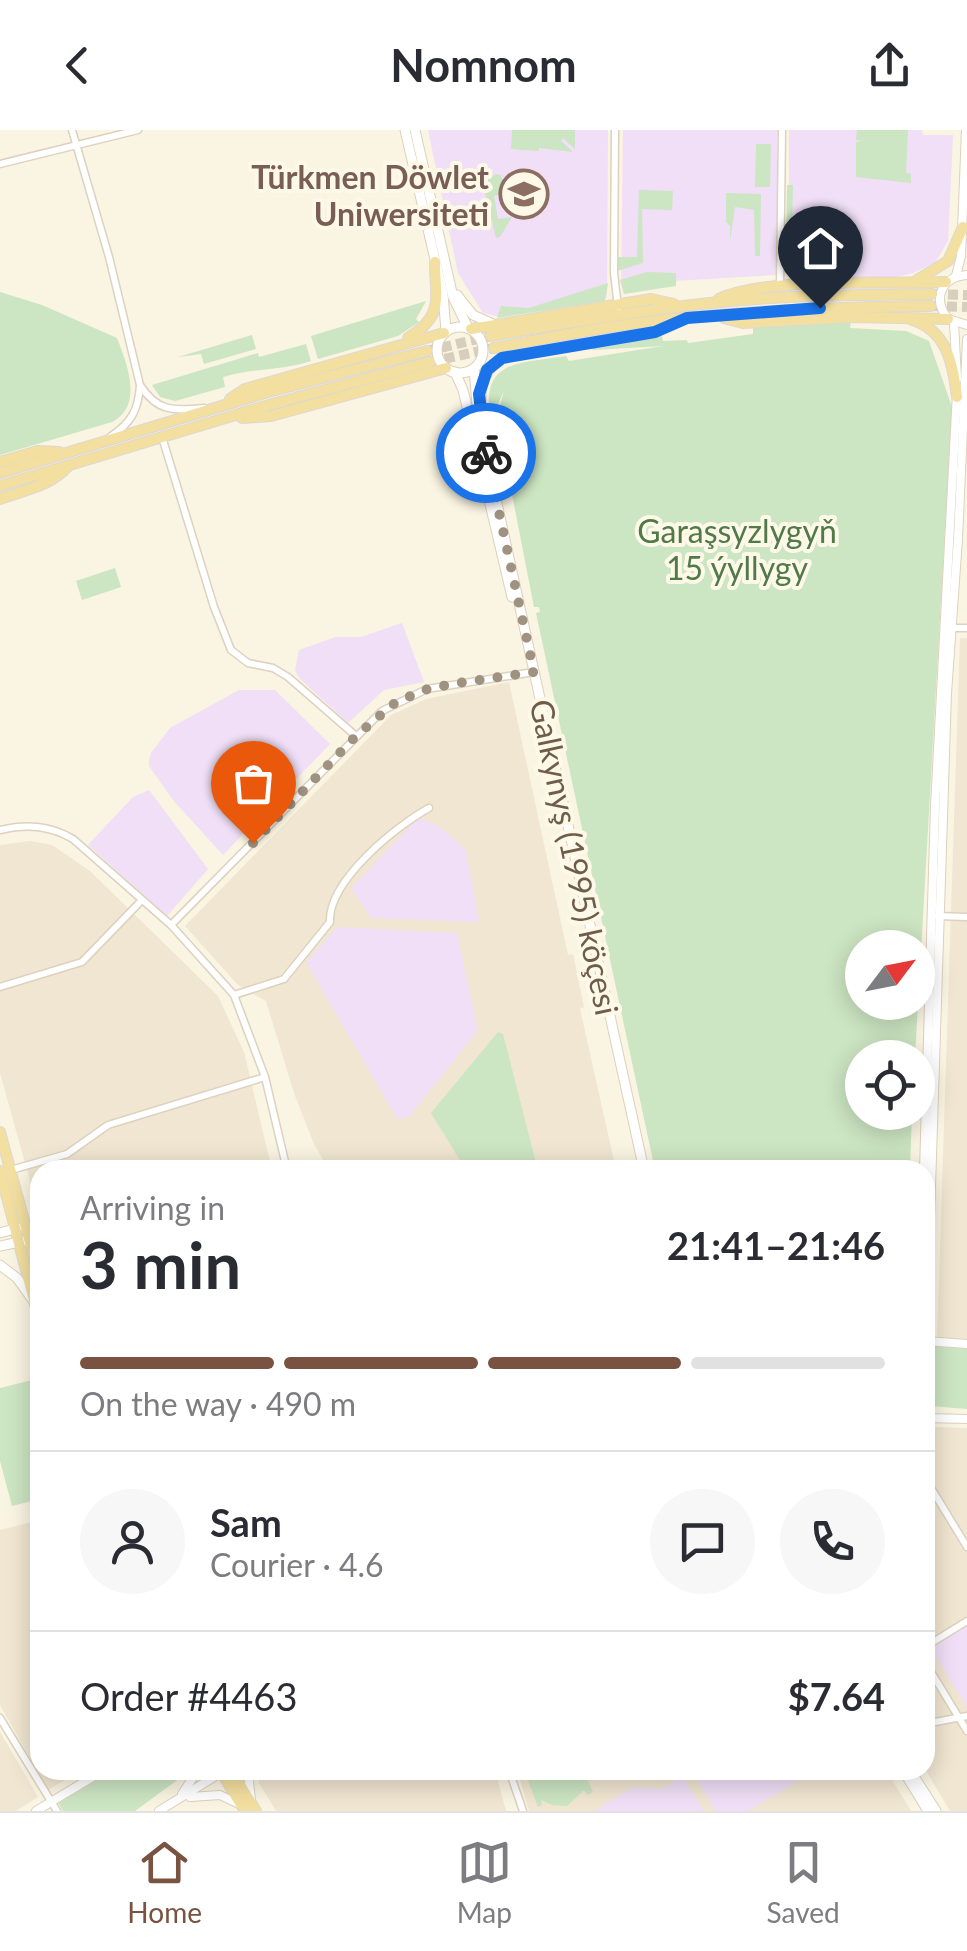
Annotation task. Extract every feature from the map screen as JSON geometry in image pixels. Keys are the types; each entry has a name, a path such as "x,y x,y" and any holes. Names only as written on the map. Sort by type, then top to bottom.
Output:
{"main road":[{"path":"405,130 456,307 483,348 475,367"},
{"path":"415,130 440,261 445,332 437,351 451,370"},
{"path":"904,284 945,264 954,252 962,226"},
{"path":"440,261 452,272 462,305 495,342"},
{"path":"400,343 432,316 438,296 440,261"},
{"path":"712,309 736,291 951,279"},
{"path":"226,418 271,416 475,367 495,342 618,308 686,312 931,300"},
{"path":"712,309 743,324 899,317 951,321"},
{"path":"221,406 245,388 458,327 495,342 655,332 686,312"},
{"path":"899,317 926,326 944,344 957,396"},
{"path":"484,445 480,387 495,342"},
{"path":"0,472 67,459 162,437 429,356 221,406 100,442 67,459 0,486"},
{"name":"Galkynyş (1995) köçesi","path":"475,367 473,385 484,445 640,1160"},
{"name":"Galkynyş (1995) köçesi","path":"451,370 463,390 532,672"},
{"path":"0,462 38,451 67,459"},
{"path":"0,498 47,483 59,476 67,459"},
{"path":"0,1132 3,1173 30,1255"},
{"path":"0,1234 20,1228"},
{"path":"0,1246 24,1241"},
{"path":"24,1241 30,1278"},
{"path":"0,1265 17,1278 30,1297"},
{"path":"231,1780 248,1808"},
{"path":"908,1780 928,1811"},
{"path":"916,1780 936,1811"}],"street":[{"path":"72,130 109,257 140,385 134,416 124,428 100,442"},
{"path":"0,164 138,130"},
{"path":"615,130 614,274 618,308"},
{"path":"780,287 782,130"},
{"path":"966,130 962,256 939,299 941,310 951,321 967,325"},
{"path":"951,279 967,275"},
{"path":"951,321 957,396 959,539"},
{"path":"924,1160 948,628 959,539 967,339"},
{"path":"140,385 164,410 221,406"},
{"path":"162,437 231,650 248,663 274,668 288,677 356,736"},
{"path":"948,628 967,628"},
{"path":"171,925 382,711 421,691 532,672"},
{"path":"234,996 284,979 330,922 329,913 346,879 412,818 429,808"},
{"path":"0,830 24,825 61,832 171,925 234,996 265,1077 285,1160"},
{"path":"0,988 82,962 142,900"},
{"path":"936,916 967,917"},
{"path":"930,1160 936,916"},
{"path":"47,1160 67,1154 108,1125 265,1077"},
{"path":"3,1173 30,1165"},
{"path":"935,1342 967,1344"},
{"path":"935,1418 967,1420"},
{"path":"935,1494 967,1547"},
{"path":"935,1641 967,1621"},
{"path":"935,1677 962,1716 967,1731"},
{"path":"935,1722 962,1716"},
{"path":"0,1718 30,1767"},
{"path":"38,1780 57,1811"},
{"path":"36,1811 87,1780"},
{"path":"176,1801 191,1780"},
{"path":"159,1811 210,1780"},
{"path":"176,1801 209,1794 248,1808 250,1780"},
{"path":"512,1780 523,1811"}],"shaded area":[{"name":"Türkmen Döwlet Uniwersiteti","path":"428,130 608,130 607,295 501,317 483,313 458,273"},
{"path":"623,130 777,130 777,275 621,280"},
{"path":"789,130 922,130 923,135 953,135 948,241 935,263 893,278 789,276"},
{"path":"402,623 424,682 384,690 348,723 295,670 299,650 336,637 361,637"},
{"path":"960,638 967,638 967,1340 937,1339"},
{"path":"509,682 568,955 573,954 584,1007 580,1009 614,1160 323,1160 294,1093 266,1001 238,985 185,926 391,715 426,699"},
{"path":"239,690 275,690 330,744 223,855 173,800 149,761 170,728"},
{"path":"149,790 208,869 167,916 88,845 133,797"},
{"path":"422,819 439,826 466,850 479,922 371,918 351,888 413,823"},
{"path":"30,841 52,845 90,871 218,996 244,1052 270,1160 30,1160 30,1181 0,1073 0,845"},
{"path":"337,927 457,933 478,1030 409,1117 397,1119 306,962"},
{"path":"935,1427 967,1428 967,1811 950,1811 932,1780 935,1780"},
{"path":"30,1522 30,1758 0,1705 0,1530"},
{"path":"967,1625 967,1707 935,1656 935,1645"},
{"path":"0,1732 38,1797 16,1811 0,1811"},
{"path":"42,1780 64,1780 48,1790"},
{"path":"259,1780 498,1780 506,1811 276,1811"},
{"path":"520,1780 892,1780 911,1811 529,1811"},
{"path":"676,1780 685,1780 704,1811 594,1811 633,1787 662,1789"},
{"path":"697,1780 800,1780 748,1811 716,1811"}],"green space":[{"path":"512,130 575,130 575,149 563,138 561,141 573,152 511,149"},
{"path":"857,130 908,130 906,173 911,174 911,183 856,177 856,142 863,141 856,140"},
{"path":"756,144 771,144 770,187 755,187"},
{"path":"501,175 507,196 494,196 498,219 512,217 496,238 485,193 487,179"},
{"path":"787,185 793,185 792,232 845,234 846,223 850,223 850,240 786,239"},
{"path":"639,190 673,191 672,210 642,209 643,263 617,271 618,257 637,257"},
{"path":"726,193 761,194 760,256 755,256 754,210 735,207 730,241"},
{"path":"647,272 676,273 676,286 624,294 620,280"},
{"path":"608,283 605,301 497,318 501,306 529,308"},
{"path":"0,292 42,305 117,338 130,384 128,406 122,415 112,422 0,455"},
{"path":"426,301 416,319 419,322 398,336 318,359 311,336"},
{"name":"Garaşsyzlygyň 15 ýyllygy","path":"851,322 850,328 906,331 929,341 952,407 922,930 845,930 845,1020 917,1020 916,1040 845,1040 845,1130 911,1130 910,1160 653,1160 501,438 498,414 504,390 497,407 496,428 491,429 489,406 495,378 514,365 663,346 593,350 591,346 662,336 663,341 688,343 753,334 753,327"},
{"path":"252,335 256,349 204,364 201,354 178,357"},
{"path":"306,344 311,361 223,377 225,387 175,401 160,397 152,385 258,353 259,357"},
{"path":"115,568 121,587 82,600 76,581"},
{"path":"498,1032 503,1034 535,1160 460,1160 431,1113"},
{"path":"935,1341 967,1343 967,1409 935,1406"},
{"path":"30,1380 30,1502 12,1506 0,1461 0,1388"},
{"path":"96,1780 177,1780 135,1811 63,1811 58,1803"},
{"path":"528,1780 588,1780 593,1792 587,1795 584,1790 567,1806 541,1800 538,1807"}],"tunnel":[{"path":"933,294 967,295"},
{"path":"932,306 967,307"},
{"path":"427,351 491,336"},
{"path":"430,362 494,348"}],"way so far":[{"path":"253,843 356,736 396,702 428,689 534,672 486,453"}],"place":[{"name":"Türkmen Döwlet Uniwersiteti","path":"524,194"}],"route":[{"path":"486,453 480,387 490,366 502,358 655,332 687,318 820,308"}]}
